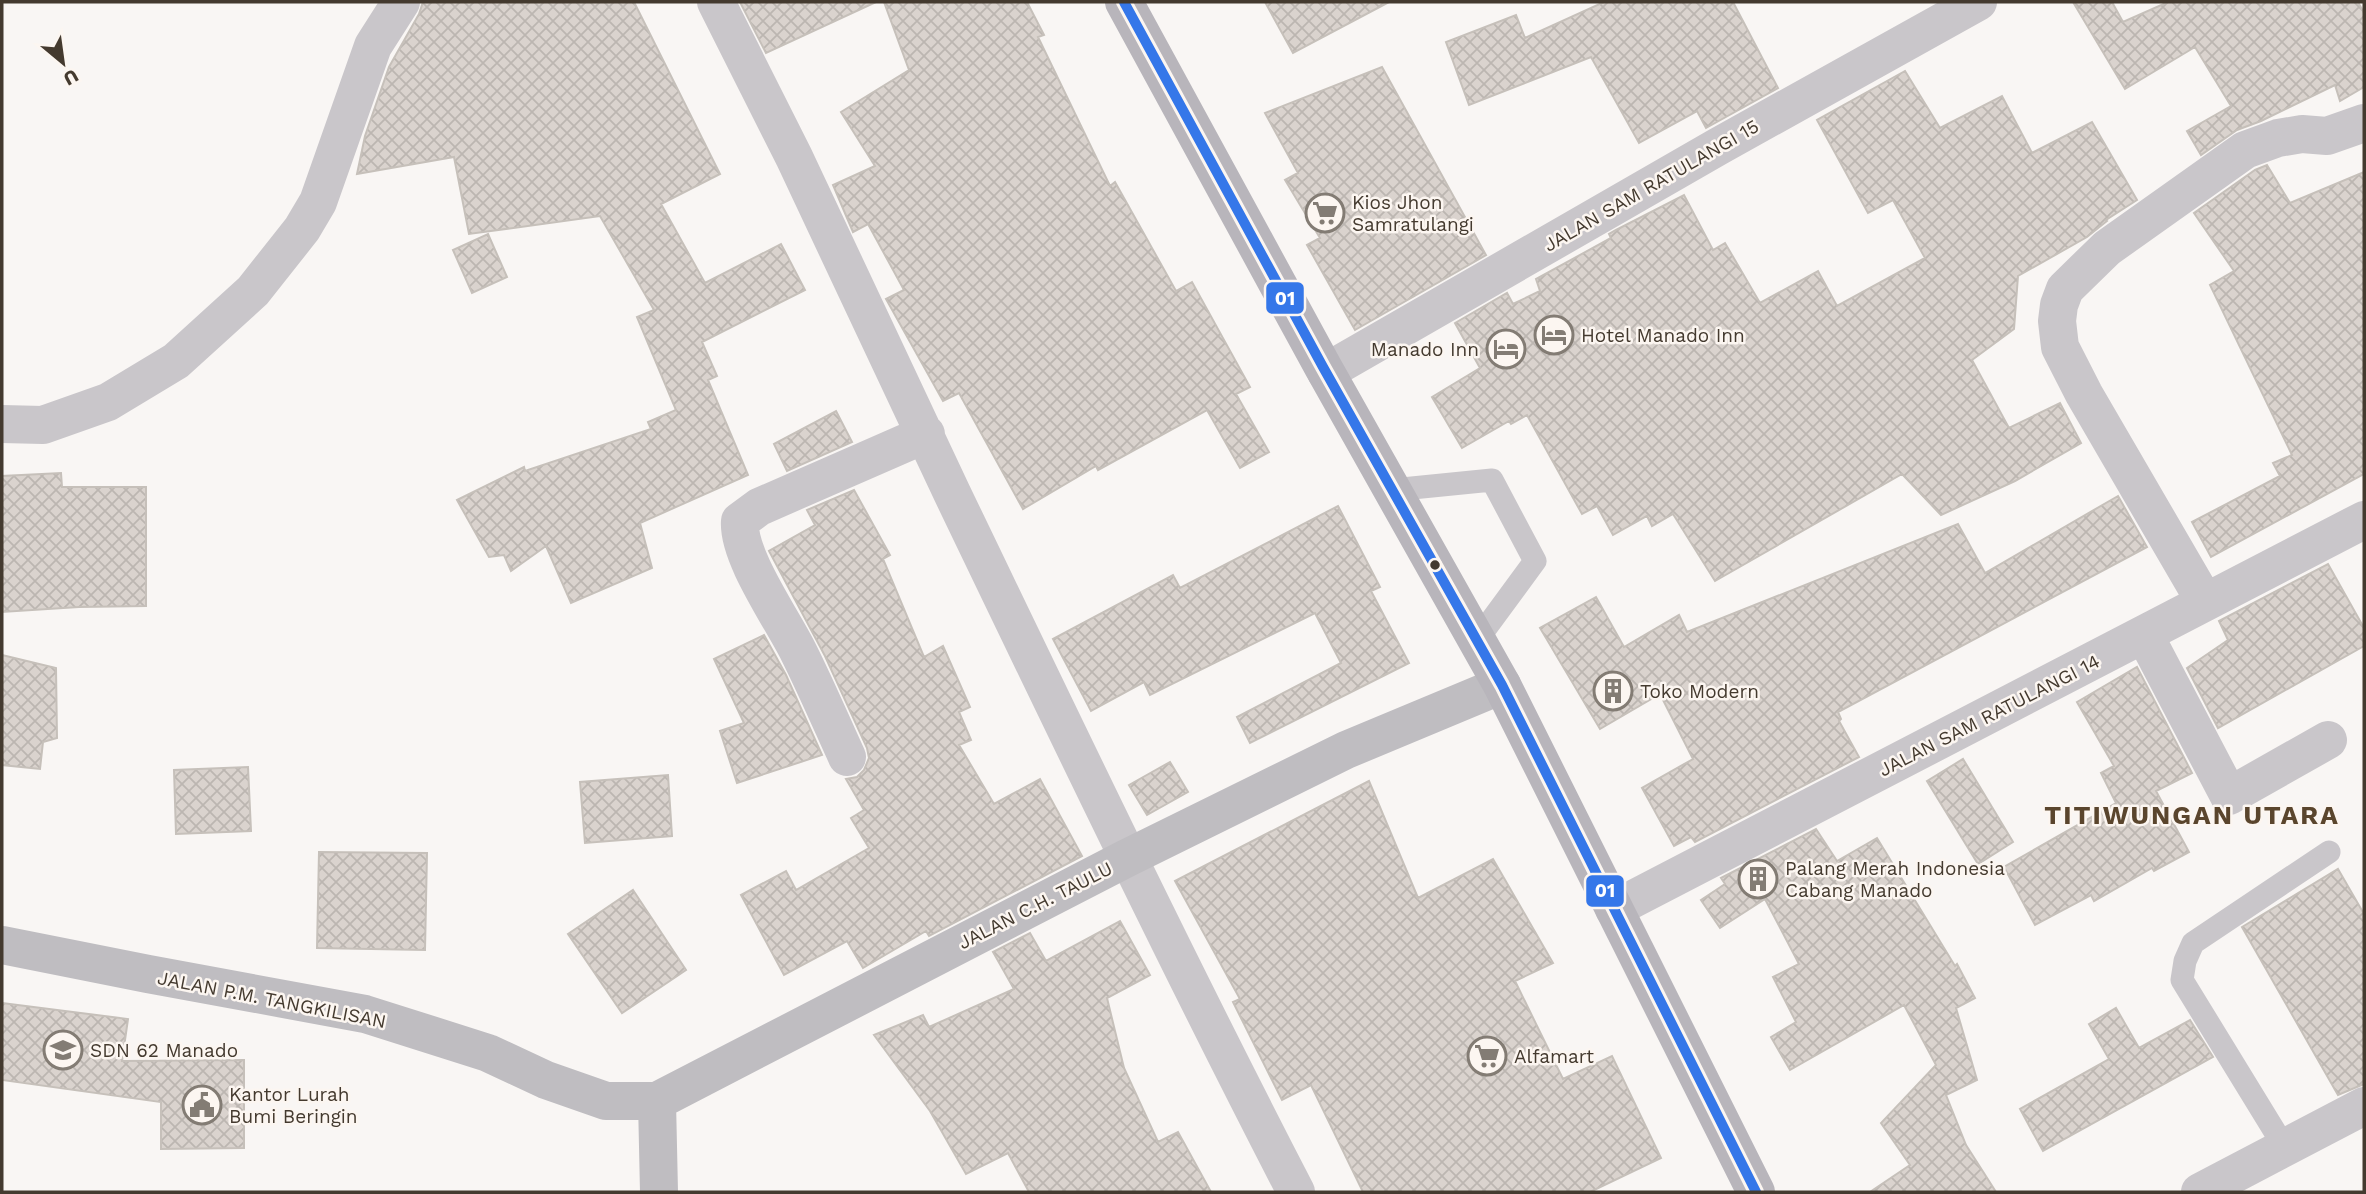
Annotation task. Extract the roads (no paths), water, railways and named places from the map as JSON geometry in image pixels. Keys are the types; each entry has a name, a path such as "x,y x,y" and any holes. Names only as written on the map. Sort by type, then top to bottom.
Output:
{"main road":[{"path":"1124,2 1326,372 1502,685 1756,1192"}],"street":[{"path":"2,424 43,425 108,402 176,361 253,291 302,229 318,201 373,46 401,2"},
{"path":"716,2 794,157 878,339 926,434 952,494 1127,858 1296,1192"},
{"name":"JALAN SAM RATULANGI 15","path":"1326,372 1978,2"},
{"path":"2205,602 2078,383 2060,347 2057,321 2059,305 2065,289 2107,248 2245,150 2278,138 2302,134 2327,136 2364,123"},
{"path":"847,757 799,653 747,556 739,530 740,521 759,507 926,434"},
{"name":"JALAN SAM RATULANGI 14","path":"1614,909 2364,520"},
{"path":"2144,634 2230,796 2328,740"},
{"name":"JALAN C.H. TAULU","path":"657,1101 1127,858 1346,750 1502,685"},
{"name":"JALAN P.M. TANGKILISAN","path":"2,944 365,1014 488,1053 546,1080 606,1101 657,1101"},
{"path":"657,1101 659,1192"},
{"path":"2200,1192 2364,1107"}],"lane":[{"path":"1392,490 1492,480 1535,561 1477,640"},
{"path":"2285,1148 2182,980 2185,961 2193,943 2329,852"}],"place":[{"name":"Kios Jhon Samratulangi","path":"1325,213"},
{"name":"Hotel Manado Inn","path":"1554,335"},
{"name":"Manado Inn","path":"1506,349"},
{"name":"Toko Modern","path":"1613,691"},
{"name":"Palang Merah Indonesia Cabang Manado","path":"1758,879"},
{"name":"SDN 62 Manado","path":"63,1050"},
{"name":"Alfamart","path":"1487,1056"},
{"name":"Kantor Lurah Bumi Beringin","path":"202,1105"}],"district":[{"name":"TITIWUNGAN UTARA","path":"2192,815"}]}
